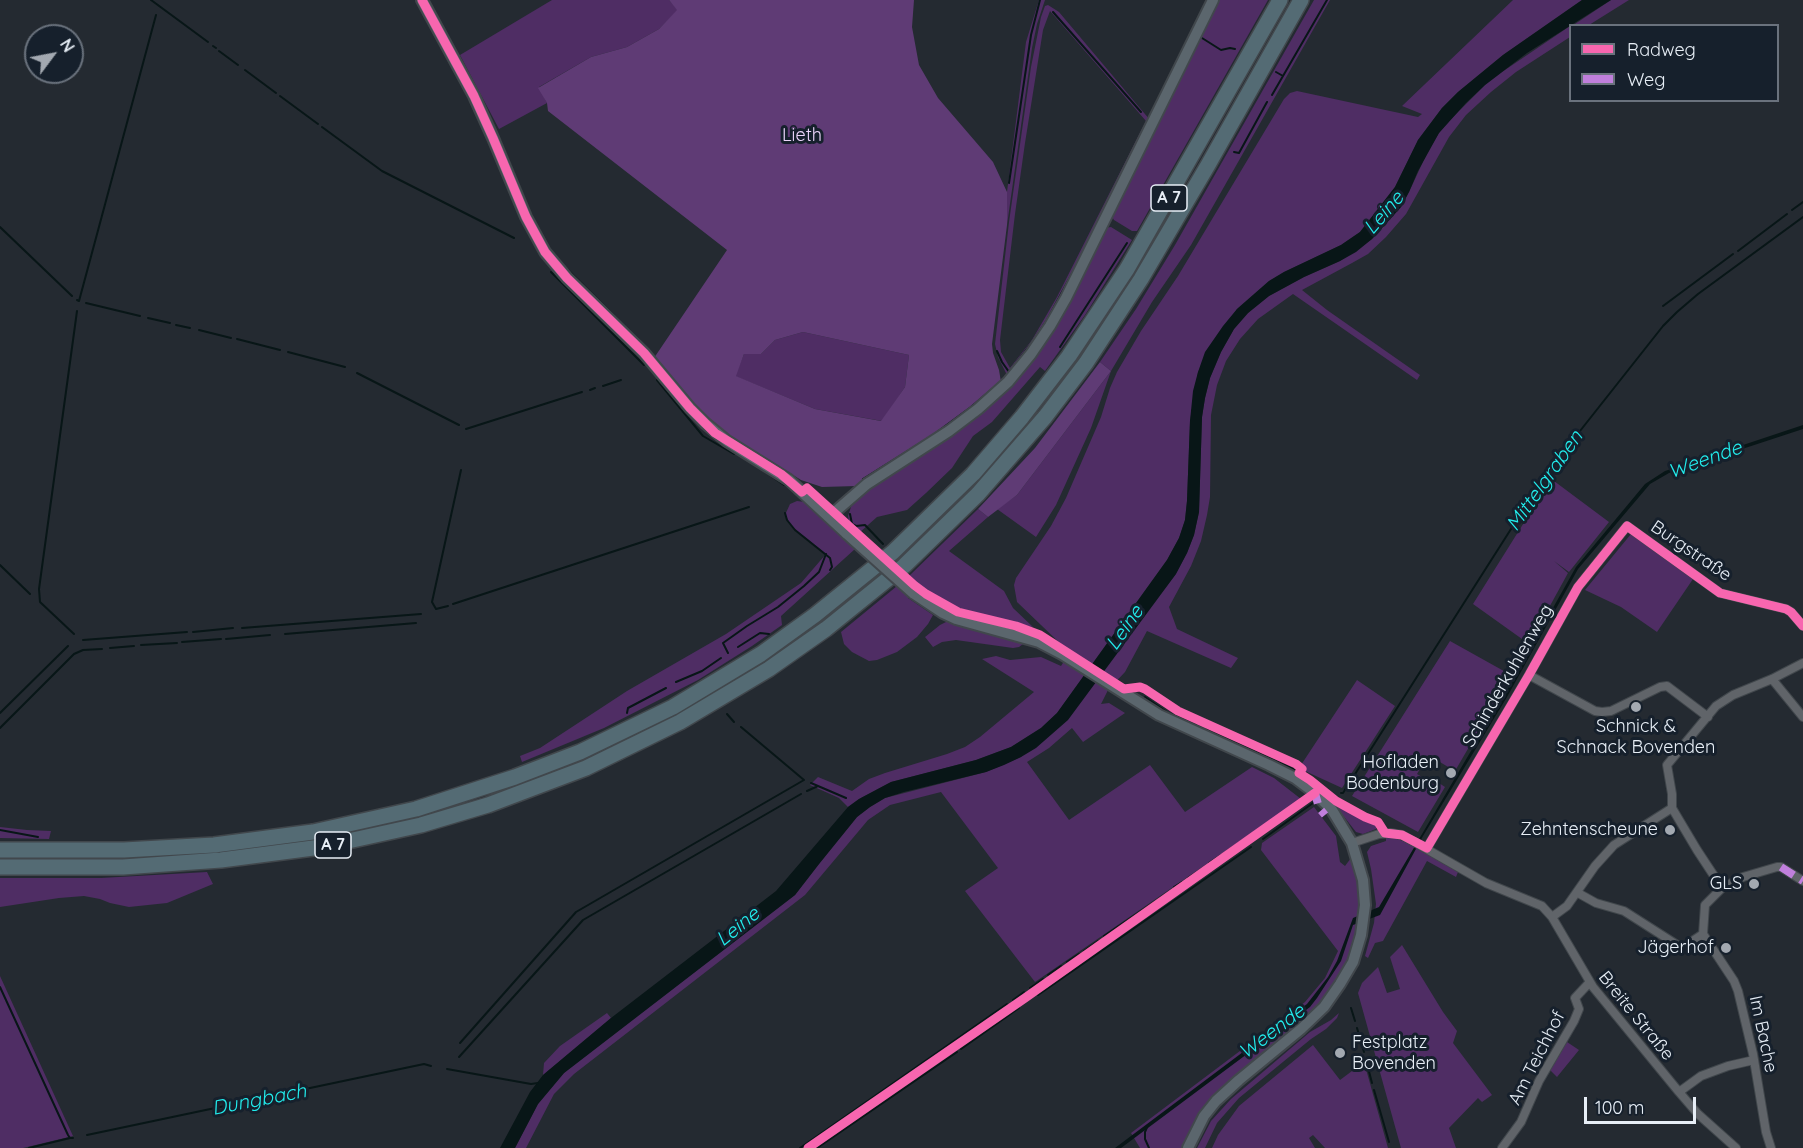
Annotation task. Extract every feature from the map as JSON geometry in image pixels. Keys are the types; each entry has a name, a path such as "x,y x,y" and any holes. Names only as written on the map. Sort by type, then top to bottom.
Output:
{"highway":[{"name":"A 7","path":"0,850 124,850 204,846 301,834 382,818 483,789 580,752 673,706 761,654 824,609 893,552 973,474 1028,410 1069,356 1127,269 1280,0"},
{"name":"A 7","path":"0,867 123,867 221,860 321,847 421,825 521,794 618,753 700,711 769,669 852,609 929,543 986,486 1045,417 1086,363 1141,279 1301,0"}],"main road":[{"path":"422,0 474,96 526,217 545,252 567,278 644,353 705,423 727,441 781,474 913,593 943,613 956,619 1040,642 1174,723 1296,778 1332,810 1352,843 1363,880 1365,905 1361,935 1353,962 1324,1007 1216,1101 1204,1116 1188,1148"},
{"path":"829,517 867,484 949,431 972,413 1008,382 1031,354 1066,298 1214,0"}],"street":[{"name":"Burgstraße","path":"1627,526 1720,593 1786,609 1803,626"},
{"name":"Schinderkuhlenweg","path":"1425,847 1529,675 1578,587 1627,526"},
{"path":"1722,888 1672,808 1667,765 1716,706 1803,663"},
{"path":"1529,675 1595,711 1605,713 1660,687 1667,686 1707,717"},
{"path":"1772,679 1803,717"},
{"path":"1352,843 1385,833 1397,834 1425,847 1486,883 1540,904 1552,917 1567,906 1595,866 1614,845 1672,808"},
{"path":"1578,893 1596,903 1624,911 1682,948 1703,934 1704,910 1707,901 1722,888 1743,877 1777,867 1781,867 1803,881"},
{"name":"Breite Straße","path":"1552,917 1589,982 1678,1092 1698,1114 1736,1148"},
{"name":"Im Bache","path":"1703,934 1737,986 1771,1148"},
{"name":"Am Teichhof","path":"1502,1148 1521,1122 1545,1071 1574,1021 1579,1009 1575,999 1589,982"},
{"path":"1678,1092 1701,1076 1754,1060"}],"shaded area":[{"path":"552,0 669,0 678,10 659,29 627,47 591,57 539,87 547,103 499,129 460,55"},
{"path":"1039,0 1045,0 1032,48 1007,225 1007,192 1026,42"},
{"path":"1217,0 1268,0 1137,231 1132,231 1114,220 1111,215"},
{"path":"1314,0 1330,0 1191,245 1152,302 1111,371 1100,362 1175,245"},
{"path":"1513,0 1582,0 1503,55 1442,108 1418,140 1395,187 1360,232 1341,245 1269,281 1237,309 1198,372 1190,421 1185,520 1179,538 1167,560 1057,713 1041,728 1011,747 976,760 891,782 848,807 839,798 810,785 818,777 852,791 869,779 947,754 965,747 980,737 1034,692 982,659 996,656 1010,660 1041,657 1061,666 1070,652 1017,602 1014,585 1016,578 1051,526 1066,498 1101,417 1117,372 1178,276 1284,99 1290,93 1297,91 1418,117 1422,114 1402,106"},
{"path":"1611,0 1629,0 1591,24 1575,24"},
{"path":"1048,5 1059,12 1150,120 1063,298 1036,342 1007,375 998,357 995,344 1009,222 1031,67 1045,6","holes":["1050,11 1146,121 1057,297 1032,340 1010,368 1001,352 1000,340 1025,143 1043,30"]},
{"path":"1569,27 1569,38 1516,72 1466,115 1449,137 1406,214 1386,237 1368,254 1302,290 1420,375 1417,380 1293,294 1258,319 1240,339 1226,361 1217,385 1211,415 1210,497 1201,541 1191,566 1169,607 1177,629 1238,658 1231,668 1147,631 1125,672 1108,690 1101,704 1109,703 1125,713 1083,742 1072,728 1049,748 1027,762 1069,820 1150,765 1185,812 1252,767 1274,778 1301,799 1035,982 965,891 998,868 941,792 890,805 868,820 805,895 574,1074 554,1094 526,1148 515,1148 538,1104 564,1073 795,895 857,817 885,798 986,772 1021,757 1157,598 1175,575 1187,553 1199,512 1202,417 1205,398 1210,378 1234,329 1248,313 1269,296 1340,261 1372,239 1401,207 1439,133 1485,85"},
{"path":"1111,227 1132,240 1085,315 1045,371 1040,367 992,422 973,436 952,468 907,510 877,517 859,533 849,522 848,516 852,504 860,494 1013,382 1105,228"},
{"path":"803,332 909,355 905,387 882,421 815,409 735,376 744,354 761,354 775,340"},
{"path":"1111,371 1091,428 1056,505 1036,537 997,509 1017,495"},
{"path":"1554,481 1609,522 1569,572 1554,561 1568,573 1529,644 1473,604 1535,505"},
{"path":"797,501 805,502 855,549 781,616 782,625 698,680 604,728 522,762 520,756 540,748 627,691 726,634 801,583 826,554 792,527 785,515 790,504"},
{"path":"978,509 988,517 949,551 1004,591 1013,608 1033,627 958,609 920,588 908,598 933,615 917,637 897,652 877,660 869,661 852,652 844,644 841,632 908,577"},
{"path":"1631,534 1693,579 1657,632 1621,607 1585,590"},
{"path":"948,621 974,630 1020,640 1023,644 1013,648 956,640 942,642 933,647 925,637"},
{"path":"1450,641 1511,675 1455,771 1428,755 1417,774 1437,786 1439,783 1445,787 1418,832 1352,796"},
{"path":"1357,680 1395,706 1342,788 1305,771 1301,765"},
{"path":"1314,807 1336,836 1340,862 1345,866 1351,858 1358,881 1360,902 1358,929 1350,958 1325,998 1312,1012 1203,1111 1182,1148 1140,1148 1131,1133 1305,1002 1325,978 1338,951 1261,850 1262,843"},
{"path":"1341,807 1376,824 1376,829 1363,834 1356,832 1338,809"},
{"path":"0,827 51,831 49,839 0,838"},
{"path":"1386,837 1406,842 1458,872 1456,877 1427,861 1383,941 1375,943 1368,958 1365,956 1374,923 1376,904 1367,852 1371,846 1386,841"},
{"path":"207,872 213,884 167,903 129,907 84,896 0,907 0,878 101,878"},
{"path":"1402,945 1457,1031 1453,1043 1492,1095 1482,1102 1478,1098 1449,1128 1456,1148 1401,1148 1358,993 1362,983 1378,967 1387,993 1400,989 1390,957"},
{"path":"0,976 73,1136 23,1148 0,1148"},
{"path":"607,1013 611,1018 543,1075 544,1063 560,1046"},
{"path":"1339,1013 1326,1029 1239,1098 1217,1123 1205,1148 1197,1148 1211,1121 1231,1099 1310,1032"},
{"path":"1567,1042 1579,1050 1557,1077 1549,1069"},
{"path":"1313,1045 1340,1080 1364,1062 1388,1148 1325,1148 1313,1135 1309,1138 1315,1148 1212,1148 1218,1135 1239,1106"}],"green space":[{"name":"Lieth","path":"669,0 914,0 912,27 919,65 938,98 993,162 1007,192 1007,225 992,344 1001,382 962,416 857,486 822,487 801,480 740,444 720,431 697,409 654,358 727,250 548,111 547,103 538,88 591,57 627,47 659,29 677,10","holes":["803,332 909,355 905,387 881,421 815,409 736,376 744,354 761,354 775,340"]},
{"path":"1100,362 1111,371 1017,495 988,517 978,509 1035,448"}],"water":[{"name":"Leine","path":"1582,0 1611,0 1573,24 1569,24 1569,26 1527,53 1485,85 1466,103 1439,133 1401,207 1372,239 1340,261 1269,296 1248,313 1234,329 1210,378 1205,398 1202,417 1199,512 1187,553 1176,574 1068,720 1036,748 1004,765 986,772 904,792 885,798 870,807 857,817 795,895 564,1073 538,1104 515,1148 500,1148 530,1092 543,1075 611,1018 776,891 848,807 891,782 976,760 1011,747 1041,728 1057,713 1167,560 1179,538 1185,520 1187,501 1193,391 1205,352 1237,309 1269,281 1341,245 1360,232 1395,187 1418,140 1442,108 1503,55"},
{"name":"Weende","path":"1803,425 1803,429 1669,473 1650,484 1578,569 1507,697 1423,836 1380,915 1353,925 1341,961 1310,1007 1121,1148 1115,1148 1307,1004 1337,961 1353,918 1379,907 1504,695 1576,567 1645,484 1665,471"}],"waterway":[{"path":"151,0 208,42"},
{"path":"1009,183 1031,35 1040,0"},
{"path":"1272,95 1327,0"},
{"path":"1053,12 1141,112"},
{"path":"77,300 79,301 156,15"},
{"path":"1202,38 1221,50 1235,49"},
{"path":"219,51 238,65"},
{"path":"245,70 276,93"},
{"path":"1276,72 1283,76"},
{"path":"280,96 318,124"},
{"path":"1234,152 1239,153 1267,102"},
{"path":"322,127 382,171 514,238"},
{"path":"500,140 533,220"},
{"path":"1792,210 1803,202"},
{"path":"1738,251 1787,214"},
{"name":"Mittelgraben","path":"1341,793 1546,474 1663,326 1698,294 1803,217"},
{"path":"0,227 72,296"},
{"path":"1060,347 1127,243"},
{"path":"1078,262 1082,254"},
{"path":"1663,306 1733,254"},
{"path":"997,351 1009,372 1047,320 1075,268"},
{"path":"567,269 638,339 671,377"},
{"path":"551,272 644,365"},
{"path":"86,303 140,316"},
{"path":"74,634 40,602 39,589 77,311"},
{"path":"148,318 170,323"},
{"path":"176,325 190,328"},
{"path":"199,330 231,338"},
{"path":"237,339 280,350"},
{"path":"288,352 345,367"},
{"path":"357,373 459,425"},
{"path":"603,386 621,380"},
{"path":"657,380 703,436 734,454"},
{"path":"863,479 933,435 999,383"},
{"path":"590,390 595,388"},
{"path":"466,429 582,392"},
{"path":"448,606 436,609 432,602 461,470"},
{"path":"764,471 784,485"},
{"path":"453,604 749,507"},
{"path":"785,513 787,520 795,530 830,558 832,567 830,570"},
{"path":"850,514 852,524 865,525 883,544"},
{"path":"728,653 723,643 778,607 804,586 819,572 826,554"},
{"path":"0,565 30,594"},
{"path":"242,628 421,614"},
{"path":"285,634 416,623"},
{"path":"193,632 233,628"},
{"path":"83,640 187,632"},
{"path":"738,647 760,633 769,634"},
{"path":"226,639 270,635"},
{"path":"182,642 221,639"},
{"path":"141,645 177,643"},
{"path":"0,713 68,646"},
{"path":"110,648 134,646"},
{"path":"0,728 74,654 83,650 102,649"},
{"path":"676,682 702,671 721,658"},
{"path":"627,713 628,708 666,688"},
{"path":"1145,697 1168,713 1196,724"},
{"path":"727,714 734,722"},
{"path":"460,1043 576,912 804,780 741,727"},
{"path":"1207,729 1297,771"},
{"path":"811,783 846,798"},
{"path":"807,791 818,786"},
{"path":"459,1057 583,920 801,794"},
{"path":"1263,839 1313,803"},
{"path":"0,830 38,837"},
{"path":"1247,837 1251,836"},
{"path":"1227,851 1243,840"},
{"path":"1038,995 1251,847"},
{"path":"1209,863 1221,855"},
{"path":"1188,878 1202,869"},
{"path":"1174,887 1182,882"},
{"path":"1160,898 1169,892"},
{"path":"1104,936 1156,901"},
{"path":"1084,951 1098,941"},
{"path":"1067,962 1079,954"},
{"path":"1048,975 1061,966"},
{"path":"1030,988 1043,979"},
{"name":"Dungbach","path":"0,987 68,1135 73,1138"},
{"path":"1013,1000 1024,992"},
{"path":"800,1148 1007,1004"},
{"path":"961,1049 1019,1008"},
{"path":"1351,1008 1355,1021"},
{"path":"1357,1028 1364,1052"},
{"path":"817,1148 957,1052"},
{"path":"1366,1060 1372,1083"},
{"name":"Dungbach","path":"87,1135 424,1064 431,1066"},
{"name":"Dungbach","path":"447,1069 531,1084 538,1083"},
{"path":"1374,1090 1389,1142"},
{"path":"1148,1125 1145,1139 1149,1148"},
{"path":"29,1148 70,1138"}],"marked path":[{"path":"1312,796 1315,793 1319,808 1325,815"},
{"path":"1781,867 1803,881"}],"cycle path":[{"path":"422,0 474,96 526,217 545,252 567,278 644,353 690,408 715,433 781,474 802,492 807,488 926,594 958,612 1016,626 1040,635 1124,689 1140,687 1145,689 1178,711 1296,764 1302,769 1299,773 1336,801 1378,822 1385,833 1402,835 1427,848 1578,587 1627,526 1720,593 1786,609 1803,626"},
{"path":"808,1148 1315,793"}],"place":[{"name":"Schnick & Schnack Bovenden","path":"1636,707"},
{"name":"Hofladen Bodenburg","path":"1451,773"},
{"name":"Zehntenscheune","path":"1670,830"},
{"name":"GLS","path":"1754,884"},
{"name":"Jägerhof","path":"1726,948"},
{"name":"Festplatz Bovenden","path":"1340,1053"}]}
